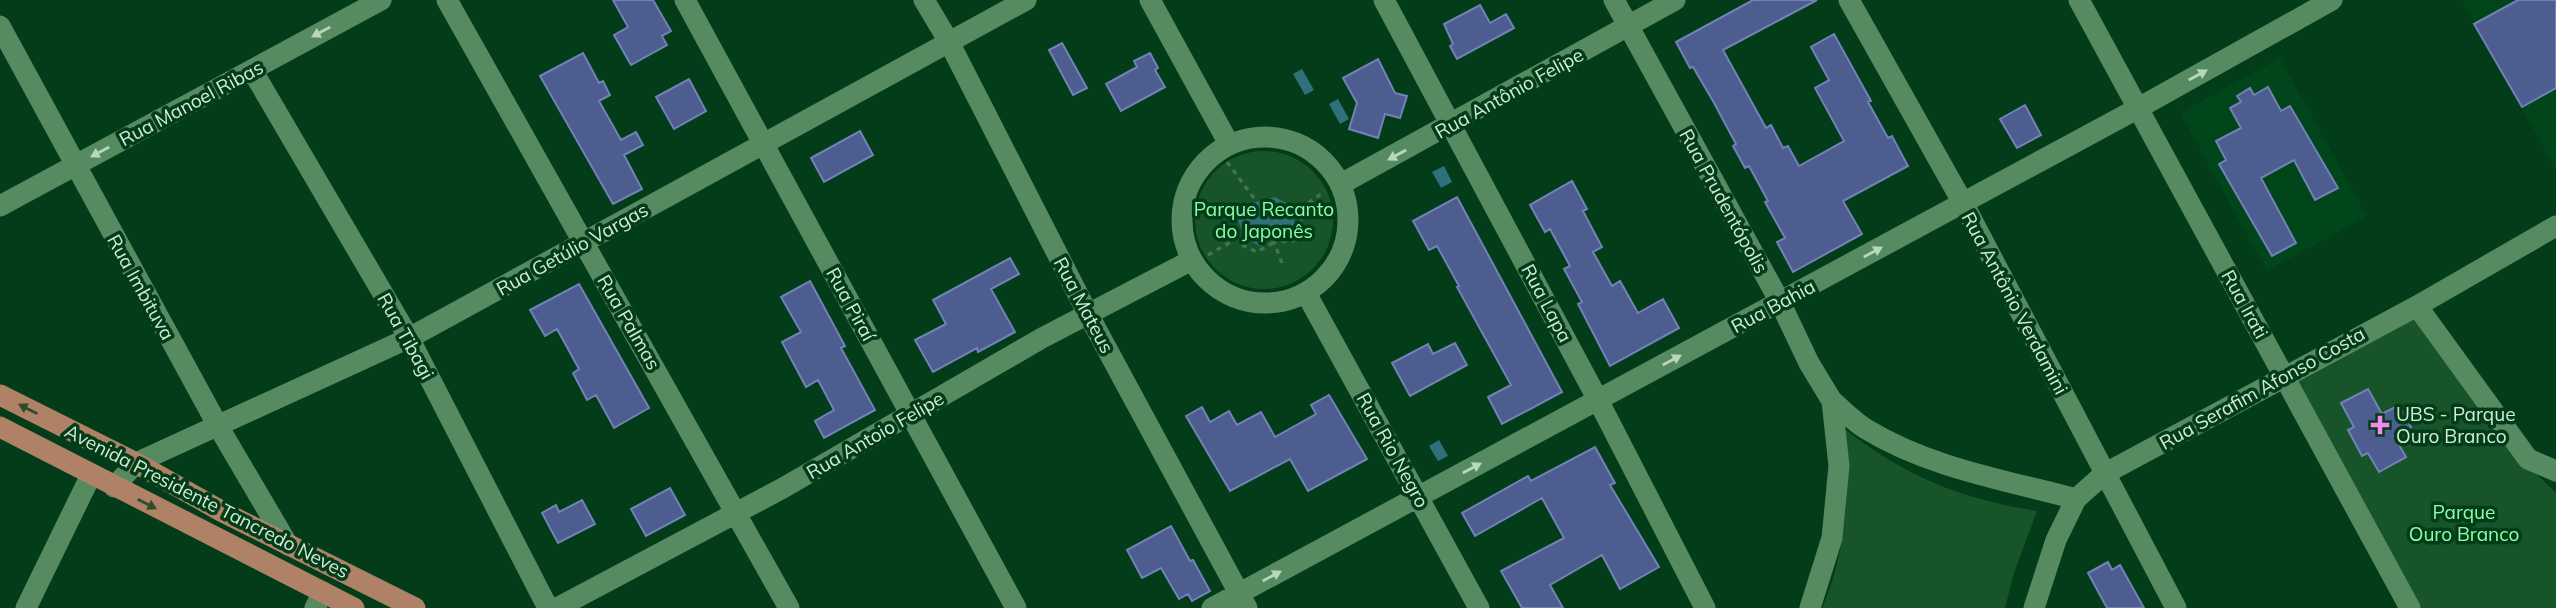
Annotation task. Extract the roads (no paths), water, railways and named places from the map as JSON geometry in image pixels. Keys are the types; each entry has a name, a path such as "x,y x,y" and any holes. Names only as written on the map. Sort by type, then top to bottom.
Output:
{"main road":[{"name":"Avenida Presidente Tancredo Neves","path":"0,395 136,463 221,511 415,608"},
{"name":"Avenida Presidente Tancredo Neves","path":"0,427 319,600 354,608"}],"street":[{"name":"Rua Manoel Ribas","path":"0,206 381,0"},
{"name":"Rua Palmas","path":"447,0 789,608"},
{"name":"Rua Piraí","path":"685,0 1016,608"},
{"name":"Rua Mateus","path":"924,0 949,42 1088,314 1243,601"},
{"name":"Rua Getúlio Vargas","path":"114,487 136,463 409,338 1026,0"},
{"path":"1150,0 1228,153"},
{"name":"Rua Lapa","path":"1384,0 1598,400 1705,608"},
{"name":"Rua Prudentópolis","path":"1614,0 1832,401 1839,466 1832,538 1810,608"},
{"name":"Rua Antônio Felipe","path":"1334,187 1675,0"},
{"name":"Rua Antônio Verdamini","path":"1849,0 1963,203 2176,608"},
{"name":"Rua Irati","path":"2079,0 2410,608"},
{"name":"Rua Bahia","path":"1212,608 1243,601 1419,496 2138,108 2318,3"},
{"name":"Rua Imbituva","path":"0,26 218,426 288,545"},
{"name":"Rua Tibagi","path":"252,70 409,338 548,608"},
{"path":"1254,137 1280,137 1305,146 1326,162 1334,187 1349,208 1348,233 1340,257 1326,278 1306,293 1281,302 1255,303 1229,295 1208,280 1199,258 1183,234 1182,208 1191,182 1206,160 1228,153 1254,137"},
{"name":"Rua Serafim Afonso Costa","path":"2034,608 2056,540 2076,499 2104,474 2417,306 2556,226"},
{"name":"Rua Antoio Felipe","path":"557,608 737,512 1088,314 1199,258"},
{"name":"Rua Rio Negro","path":"1306,293 1479,608"},
{"path":"2417,306 2528,459 2556,471"},
{"path":"1832,401 1864,428 1924,458 2076,499"},
{"path":"26,608 91,475"}],"water":[{"path":"1302,69 1314,90 1305,95 1293,74"},
{"path":"1338,99 1349,119 1340,124 1329,104"},
{"path":"1444,166 1452,182 1441,188 1432,172"},
{"path":"1275,197 1291,206 1296,228 1288,239 1271,236 1261,247 1243,232 1236,210 1247,211 1252,203"},
{"path":"1439,440 1448,456 1438,461 1429,446"}],"place":[{"name":"UBS - Parque Ouro Branco","path":"2380,425"}],"park label":[{"name":"Parque Recanto do Japonês","path":"1264,220"},
{"name":"Parque Ouro Branco","path":"2464,523"}]}
